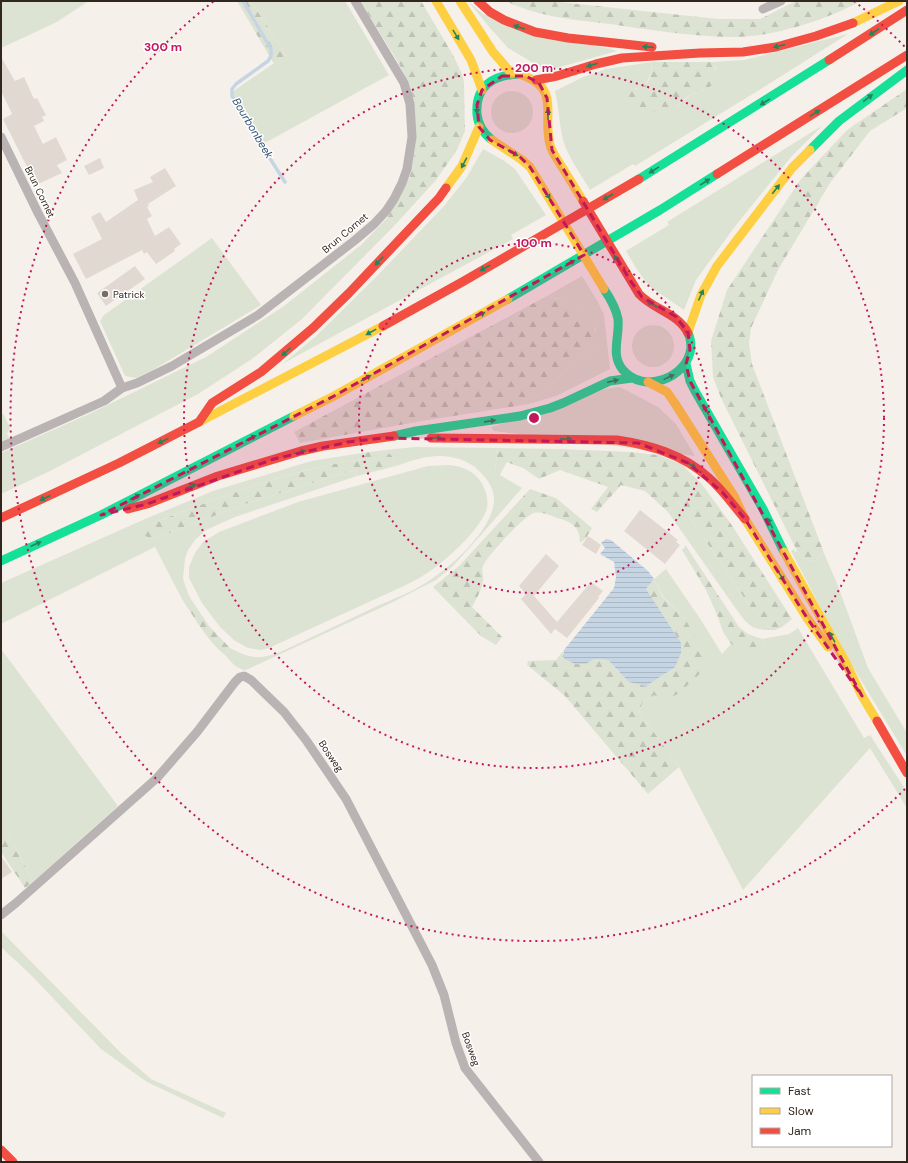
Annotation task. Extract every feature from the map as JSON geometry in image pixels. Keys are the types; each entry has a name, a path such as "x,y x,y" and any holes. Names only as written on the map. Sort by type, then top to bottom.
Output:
{"main road":[{"path":"436,1 471,60 482,90"},
{"path":"460,1 493,52 512,74"},
{"path":"478,1 493,14 504,20 539,33 592,41 674,48 700,53"},
{"path":"536,80 557,76 622,58 700,53 750,52 776,47 800,41 844,26 898,1"},
{"path":"1,518 73,485 198,424 329,356 642,178 811,73 907,10"},
{"path":"1,561 100,515 334,396 537,283 660,210 907,55"},
{"path":"688,332 674,316 646,301 638,293 559,163 549,142 547,98 536,80 526,76 512,74 502,76 494,80 482,90 477,101 477,118 479,127 490,140 513,152 526,161 538,178 613,305 618,322 616,343 617,356 622,369 632,378 643,382 648,382 665,379 672,376 686,364 689,356 690,345 688,332 701,295 717,266 792,168 839,121 907,70"},
{"path":"198,424 212,403 261,372 313,328 349,293 423,215 439,198 462,166 479,127"},
{"path":"686,364 690,381 695,391 763,509 787,558 845,661 862,696 907,773"},
{"path":"100,515 147,504 218,476 288,455 324,446 495,420 535,412 563,403 610,381 632,378"},
{"path":"648,382 666,392 674,402 734,496 745,519 807,618 862,696"},
{"path":"382,438 610,440 638,443 666,452 698,470 723,493 745,519"},
{"path":"1,1150 13,1162"}],"street":[{"name":"Brun Cornet","path":"1,447 104,401 122,388 137,383 172,366 258,315 354,241 374,224 386,211 402,183 407,168 411,148 412,127 410,104 404,83 356,1"},
{"path":"763,9 780,1"},
{"name":"Brun Cornet","path":"1,136 38,213 75,283 122,388"},
{"name":"Bosweg","path":"1,915 157,778 197,732 240,676 244,676 251,680 284,712 306,740 346,799 432,965 444,995 456,1044 465,1068 474,1082 539,1162"}],"highlighted area":[{"path":"502,76 526,76 539,83 547,98 552,150 630,280 642,297 675,316 688,332 690,350 686,364 690,381 862,696 807,618 745,519 723,493 688,463 638,443 383,438 348,442 274,459 147,504 101,515 334,396 584,255 530,167 519,156 490,140 479,127 477,105 482,90"}],"green space":[{"path":"1,1 89,1 55,23 1,48"},
{"path":"237,1 251,1 286,55 274,64"},
{"path":"251,1 345,1 389,75 263,144 232,92 286,55"},
{"path":"360,1 421,1 453,55 464,82 465,131 457,150 436,180 395,225 387,218 410,176 414,154 415,134 409,84 398,62"},
{"path":"468,1 483,14 617,51 553,69 540,67 508,48"},
{"path":"506,1 550,1 718,19 760,19 796,1 861,1 832,15 780,31 746,37 731,37 670,32 570,19 531,11"},
{"path":"848,34 635,166 633,164 590,190 571,159 565,146 555,91 583,77 606,69 652,62 651,73 647,83 642,88 633,88 677,106 692,94 705,90 716,69 713,62 744,60"},
{"path":"652,62 713,62 716,75 712,85 702,91 692,94 673,108 661,112 649,112 633,103 629,98 628,93 629,89 641,88 647,83 651,72"},
{"path":"907,89 907,108 870,131 830,183 778,270 751,328 749,344 752,364 824,553 816,560 805,561 797,551 721,398 713,377 711,341 727,290 801,179 847,130"},
{"path":"512,91 527,97 533,112 527,127 512,133 497,127 491,112 497,97"},
{"path":"823,125 791,157 733,229 696,280 684,310 649,286 626,251 669,225 667,222"},
{"path":"483,149 503,160 515,169 546,215 511,235 513,239 282,364 315,337 379,274 444,206 467,177"},
{"path":"387,218 395,225 302,319 252,359 198,394 50,471 1,494 1,453 89,414 206,357 284,306 361,245"},
{"path":"212,238 261,305 153,370 136,378 125,376 100,321 104,315"},
{"path":"582,276 604,315 610,369 556,396 529,404 594,345 596,330 576,308 562,299 545,297"},
{"path":"545,297 561,299 571,304 588,320 598,336 594,345 529,404 422,421 300,443 294,432"},
{"path":"653,325 668,331 674,346 668,361 653,367 638,361 632,346 638,331"},
{"path":"619,387 658,407 676,424 695,456 494,431 492,429 492,427 606,389"},
{"path":"1,412 10,428 7,434 9,437 8,440 1,443"},
{"path":"415,447 498,448 495,469 503,469 500,475 522,488 453,566 436,580 391,603 246,670 235,666 225,655 230,648 254,657 264,657 278,653 424,584 458,558 479,534 493,509 494,497 487,479 468,463 455,458 442,456 416,459 396,466 392,456 385,450"},
{"path":"498,448 631,452 658,455 681,464 701,483 731,524 792,619 782,627 775,630 767,625 752,609 679,502 668,512 645,491 621,485 597,512 591,509 608,487 560,470 539,479 523,468 507,462 503,469 495,469"},
{"path":"385,450 392,456 396,466 357,476 354,470 248,503 154,539 145,536 148,527 158,521 259,484 310,469 363,459 362,453"},
{"path":"362,453 363,459 310,469 259,484 158,521 148,527 154,539 248,503 354,470 357,476 235,517 206,530 195,540 188,550 185,559 183,579 189,596 183,601 155,547 1,624 1,583 145,519 213,491 311,461"},
{"path":"450,465 468,470 477,477 481,481 487,496 487,508 479,524 456,550 440,564 418,579 269,648 260,650 248,648 235,641 220,627 202,603 189,578 189,567 195,553 203,542 219,532 298,502 428,466"},
{"path":"530,489 556,498 592,528 586,538 580,543 579,533 572,524 544,513 534,513 529,515 515,528 491,554 483,566 482,584 479,594 472,607 502,637 496,645 481,636 433,587 459,566"},
{"path":"679,502 752,609 767,625 775,630 760,629 750,626 739,613 668,512"},
{"path":"686,546 739,627 748,634 762,639 764,645 762,650 740,649 731,644 723,632 706,590 682,550"},
{"path":"794,549 795,552 797,551 805,561 816,560 824,553 838,586 868,668 907,733 907,756 842,649 791,551"},
{"path":"666,569 722,654 731,644 740,649 764,645 762,639 789,634 798,628 864,738 870,735 907,792 907,808 870,748 743,890 679,767 641,716 639,711 643,702 654,695 685,619 662,595 654,579"},
{"path":"654,579 662,596 685,619 695,636 702,649 705,669 678,694 665,700 654,695 643,702 639,711 641,716 679,767 648,794 564,695 527,665 528,661 556,660 564,650 564,659 575,664 586,664 594,659 608,660 619,672 645,686 675,667 651,599 646,589"},
{"path":"189,596 209,626 230,648 225,655 207,637 183,601"},
{"path":"1,649 118,806 33,882 8,833 1,825"},
{"path":"1,825 8,833 33,882 25,888 1,852"},
{"path":"1,931 121,1053 151,1079 226,1113 223,1118 147,1082 101,1049 32,976 1,947"}],"water":[{"path":"606,539 611,540 648,571 654,579 646,589 681,643 681,653 675,667 646,686 629,682 608,660 594,659 586,664 575,664 564,659 564,650 614,588 616,577 614,562 600,554 605,548 601,543"}],"building":[{"path":"1,57 15,81 24,77 34,99 37,98 46,115 42,117 44,121 34,126 43,144 56,137 67,160 57,165 62,173 36,185 3,119 12,114 1,91"},
{"path":"100,158 104,168 89,175 84,166"},
{"path":"165,168 176,186 148,204 149,206 147,207 152,216 147,219 155,236 169,227 181,244 174,249 175,251 156,264 147,252 144,254 142,250 86,279 73,254 102,239 91,217 100,212 106,222 138,200 134,190 153,182 150,177"},
{"path":"135,266 145,279 106,306 97,293"},
{"path":"640,510 678,540 676,542 680,545 665,564 624,531"},
{"path":"588,536 601,545 596,554 582,545"},
{"path":"546,554 559,566 534,596 557,622 591,582 603,591 567,638 555,629 551,634 521,599 526,594 519,586"},
{"path":"1,856 12,872 1,879"}],"waterway":[{"name":"Bourbonbeek","path":"243,1 271,49 271,56 268,61 236,84 232,89 232,96 285,182"}],"traffic: fast":[{"path":"639,179 829,60"},
{"path":"810,150 839,121 907,70"},
{"path":"492,140 486,135 478,122 477,104 479,96 483,89 494,80 501,77 519,74"},
{"path":"508,299 660,210 717,174"},
{"path":"604,289 611,300 618,319 616,345 617,358 623,370 632,377 642,381 652,382 663,380 682,368 688,359 691,348 688,333"},
{"path":"686,364 690,381 695,391 763,509 784,552"},
{"path":"394,436 416,431 520,416 563,403 610,381 632,378"},
{"path":"1,561 101,515 294,416"}],"traffic: slow":[{"path":"436,1 471,60 482,90"},
{"path":"460,1 493,52 512,74"},
{"path":"853,23 899,1"},
{"path":"519,74 533,80 541,87 546,95 548,104 548,136 551,148 583,201"},
{"path":"446,188 462,166 479,127"},
{"path":"492,140 530,167 604,289"},
{"path":"688,332 701,295 717,266 792,168 810,150"},
{"path":"294,416 334,396 508,299"},
{"path":"199,422 383,326"},
{"path":"648,382 667,392 674,402 734,496 745,519 807,618 828,647"},
{"path":"784,552 877,721"}],"traffic: jam":[{"path":"478,1 490,12 504,20 535,32 568,38 652,47"},
{"path":"829,60 907,10"},
{"path":"536,80 557,76 622,58 743,52 776,47 816,36 853,23"},
{"path":"717,174 907,55"},
{"path":"383,326 464,281 639,179"},
{"path":"199,422 212,403 261,372 313,328 349,293 439,198 446,188"},
{"path":"583,201 639,294 672,316 684,326 688,333"},
{"path":"1,518 119,463 199,422"},
{"path":"128,509 147,504 218,476 301,451 323,446 394,436"},
{"path":"431,438 617,440 653,448 687,462 698,469 718,487 745,519"},
{"path":"877,721 907,773"},
{"path":"1,1150 13,1162"}],"place":[{"name":"Patrick","path":"105,294"}]}
